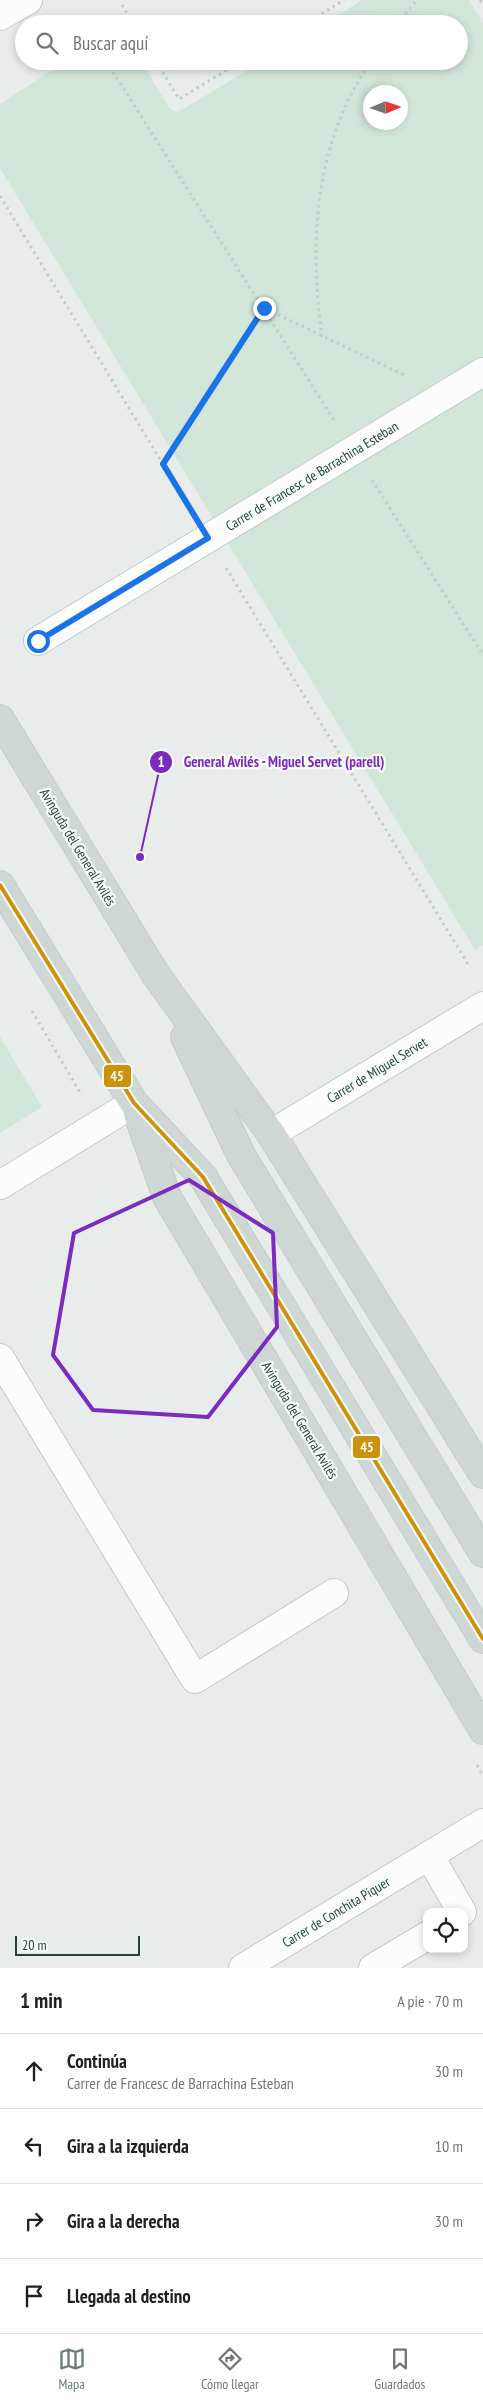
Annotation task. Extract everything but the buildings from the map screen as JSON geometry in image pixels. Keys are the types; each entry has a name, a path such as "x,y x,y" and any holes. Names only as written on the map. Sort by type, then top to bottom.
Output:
{"main road":[{"name":"Avinguda del General Avilés","path":"0,719 156,975 271,1134 483,1474"},
{"name":"Avinguda del General Avilés","path":"0,885 134,1103 203,1177 483,1638"},
{"name":"Avinguda del General Avilés","path":"156,975 241,1155 483,1552"},
{"name":"Avinguda del General Avilés","path":"134,1103 168,1197 483,1730"}],"street":[{"path":"0,16 28,0"},
{"name":"Carrer de Francesc de Barrachina Esteban","path":"38,641 483,372"},
{"name":"Carrer de Miguel Servet","path":"271,1134 483,1006"},
{"path":"0,1186 134,1103"},
{"path":"0,1358 195,1679 334,1593"},
{"name":"Carrer de Conchita Piquer","path":"243,1968 483,1823"},
{"path":"429,1855 460,1908"},
{"path":"468,1912 483,1903"},
{"path":"373,1968 423,1938"}],"path":[{"path":"319,15 344,0"},
{"path":"404,15 417,0"},
{"path":"480,0 483,4"},
{"path":"122,4 129,15"},
{"path":"112,70 483,655"},
{"path":"161,70 179,99 227,70"},
{"path":"322,336 315,261 318,208 326,159 343,109 366,70"},
{"path":"0,196 468,964"},
{"path":"264,308 445,395"},
{"path":"163,464 264,308"}],"highlighted area":[{"path":"189,1180 273,1233 277,1327 208,1417 93,1410 53,1355 74,1233"}],"green space":[{"path":"362,0 469,0 483,23 483,945 475,950 0,168 0,104 52,70 146,70 170,109 178,112 248,70 468,70 468,15 338,15"},
{"path":"0,1037 42,1107 0,1133"}],"transit line":[{"name":"45","path":"0,885 134,1103 203,1177 483,1639"}],"place":[{"name":"General Avilés - Miguel Servet (parell)","path":"140,857"}],"route":[{"path":"38,641 208,538 163,464 264,308"}]}
